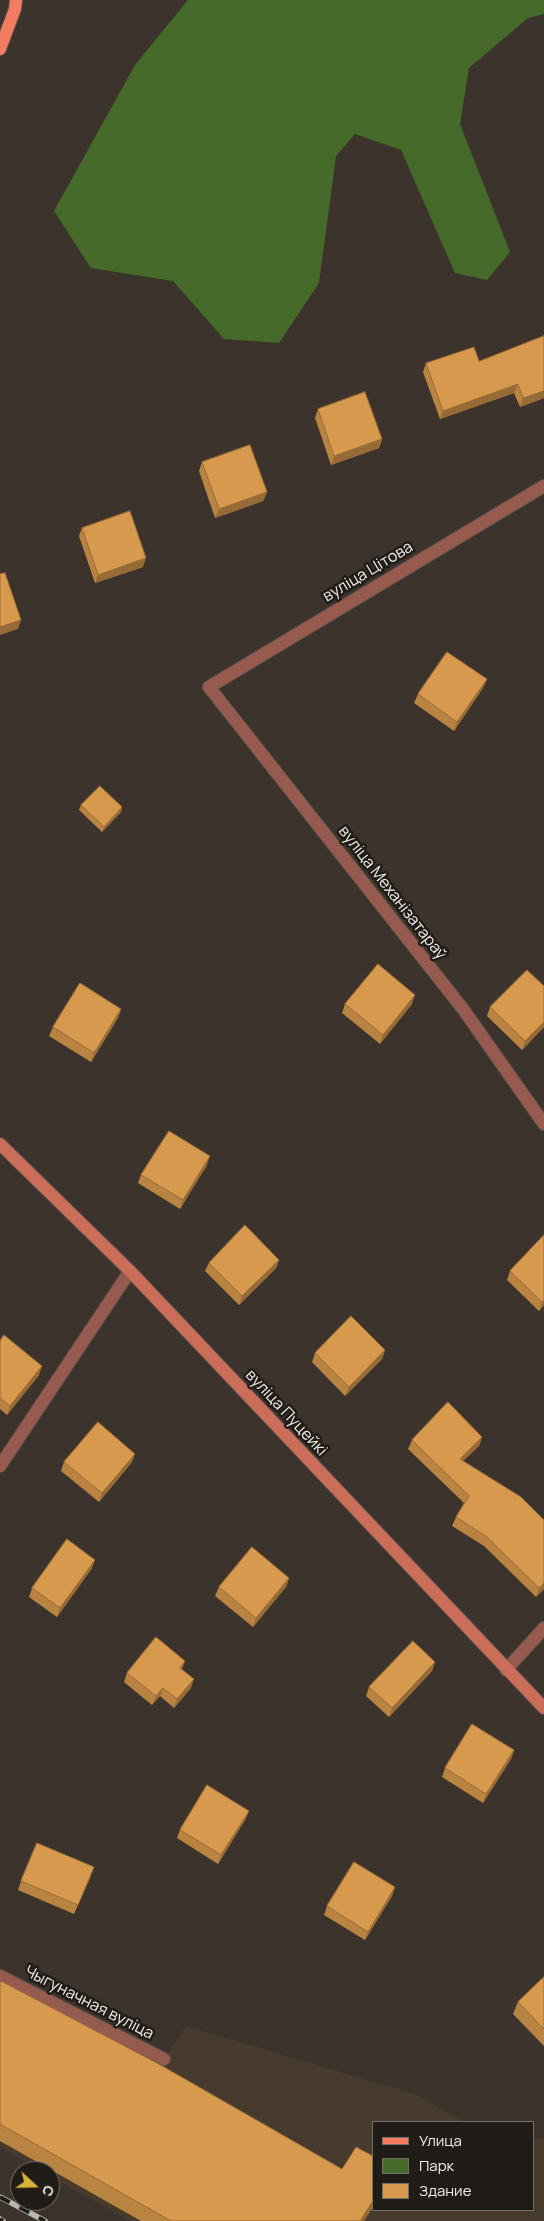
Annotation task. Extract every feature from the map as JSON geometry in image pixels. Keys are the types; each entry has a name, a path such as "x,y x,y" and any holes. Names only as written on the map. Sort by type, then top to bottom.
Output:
{"main road":[{"path":"0,50 15,9 16,0"},
{"name":"вуліца Пуцейкі","path":"0,1144 130,1271 544,1708"}],"street":[{"name":"вуліца Цітова","path":"209,687 544,486"},
{"name":"вуліца Механізатараў","path":"209,687 463,1009 544,1124"},
{"path":"0,1466 130,1271"},
{"path":"506,1670 544,1628"},
{"name":"Чыгуначная вуліца","path":"0,1976 164,2059"}],"shaded area":[{"path":"0,1998 153,2077 186,2026 414,2094 463,2121 372,2121 372,2211 534,2211 534,2139 544,2138 544,2221 130,2221 60,2182 60,2161 24,2161 0,2147"}],"green space":[{"path":"188,0 544,0 544,14 528,18 469,68 460,124 510,252 487,280 455,273 401,150 355,134 336,156 319,283 279,343 224,339 173,281 91,268 54,211 135,65"}],"building":[{"path":"544,336 544,391 523,398 518,384 443,411 426,363 474,347 479,361"},
{"path":"365,392 382,439 334,456 318,409"},
{"path":"250,445 267,492 219,509 202,462"},
{"path":"130,511 146,558 98,575 82,528"},
{"path":"5,573 21,620 0,627 0,574"},
{"path":"447,652 487,679 457,722 418,694"},
{"path":"100,786 122,807 104,827 81,805"},
{"path":"378,964 415,995 383,1035 345,1004"},
{"path":"527,970 544,986 544,1022 525,1041 490,1007"},
{"path":"80,983 121,1009 94,1053 53,1027"},
{"path":"169,1131 210,1156 183,1200 141,1175"},
{"path":"245,1225 279,1260 242,1296 209,1263"},
{"path":"544,1235 544,1300 542,1302 510,1271"},
{"path":"351,1316 385,1350 349,1387 315,1353"},
{"path":"4,1335 42,1366 10,1406 0,1398 0,1341"},
{"path":"448,1402 482,1437 460,1459 521,1497 544,1520 544,1583 539,1588 487,1537 456,1517 469,1496 412,1440"},
{"path":"98,1422 135,1454 102,1493 64,1462"},
{"path":"67,1539 95,1560 60,1608 32,1588"},
{"path":"252,1547 289,1578 256,1618 219,1587"},
{"path":"156,1637 185,1661 180,1668 194,1679 177,1699 163,1688 156,1696 127,1673"},
{"path":"413,1641 435,1662 392,1708 369,1687"},
{"path":"472,1724 514,1750 486,1794 445,1768"},
{"path":"207,1785 249,1811 221,1855 180,1830"},
{"path":"37,1843 94,1867 78,1905 21,1881"},
{"path":"354,1862 395,1887 368,1932 327,1906"},
{"path":"544,1977 544,2029 518,2002"},
{"path":"1,1981 157,2063 342,2169 356,2147 372,2155 372,2203 360,2221 171,2221 0,2124"}],"railway":[{"path":"0,2197 45,2221"}]}
